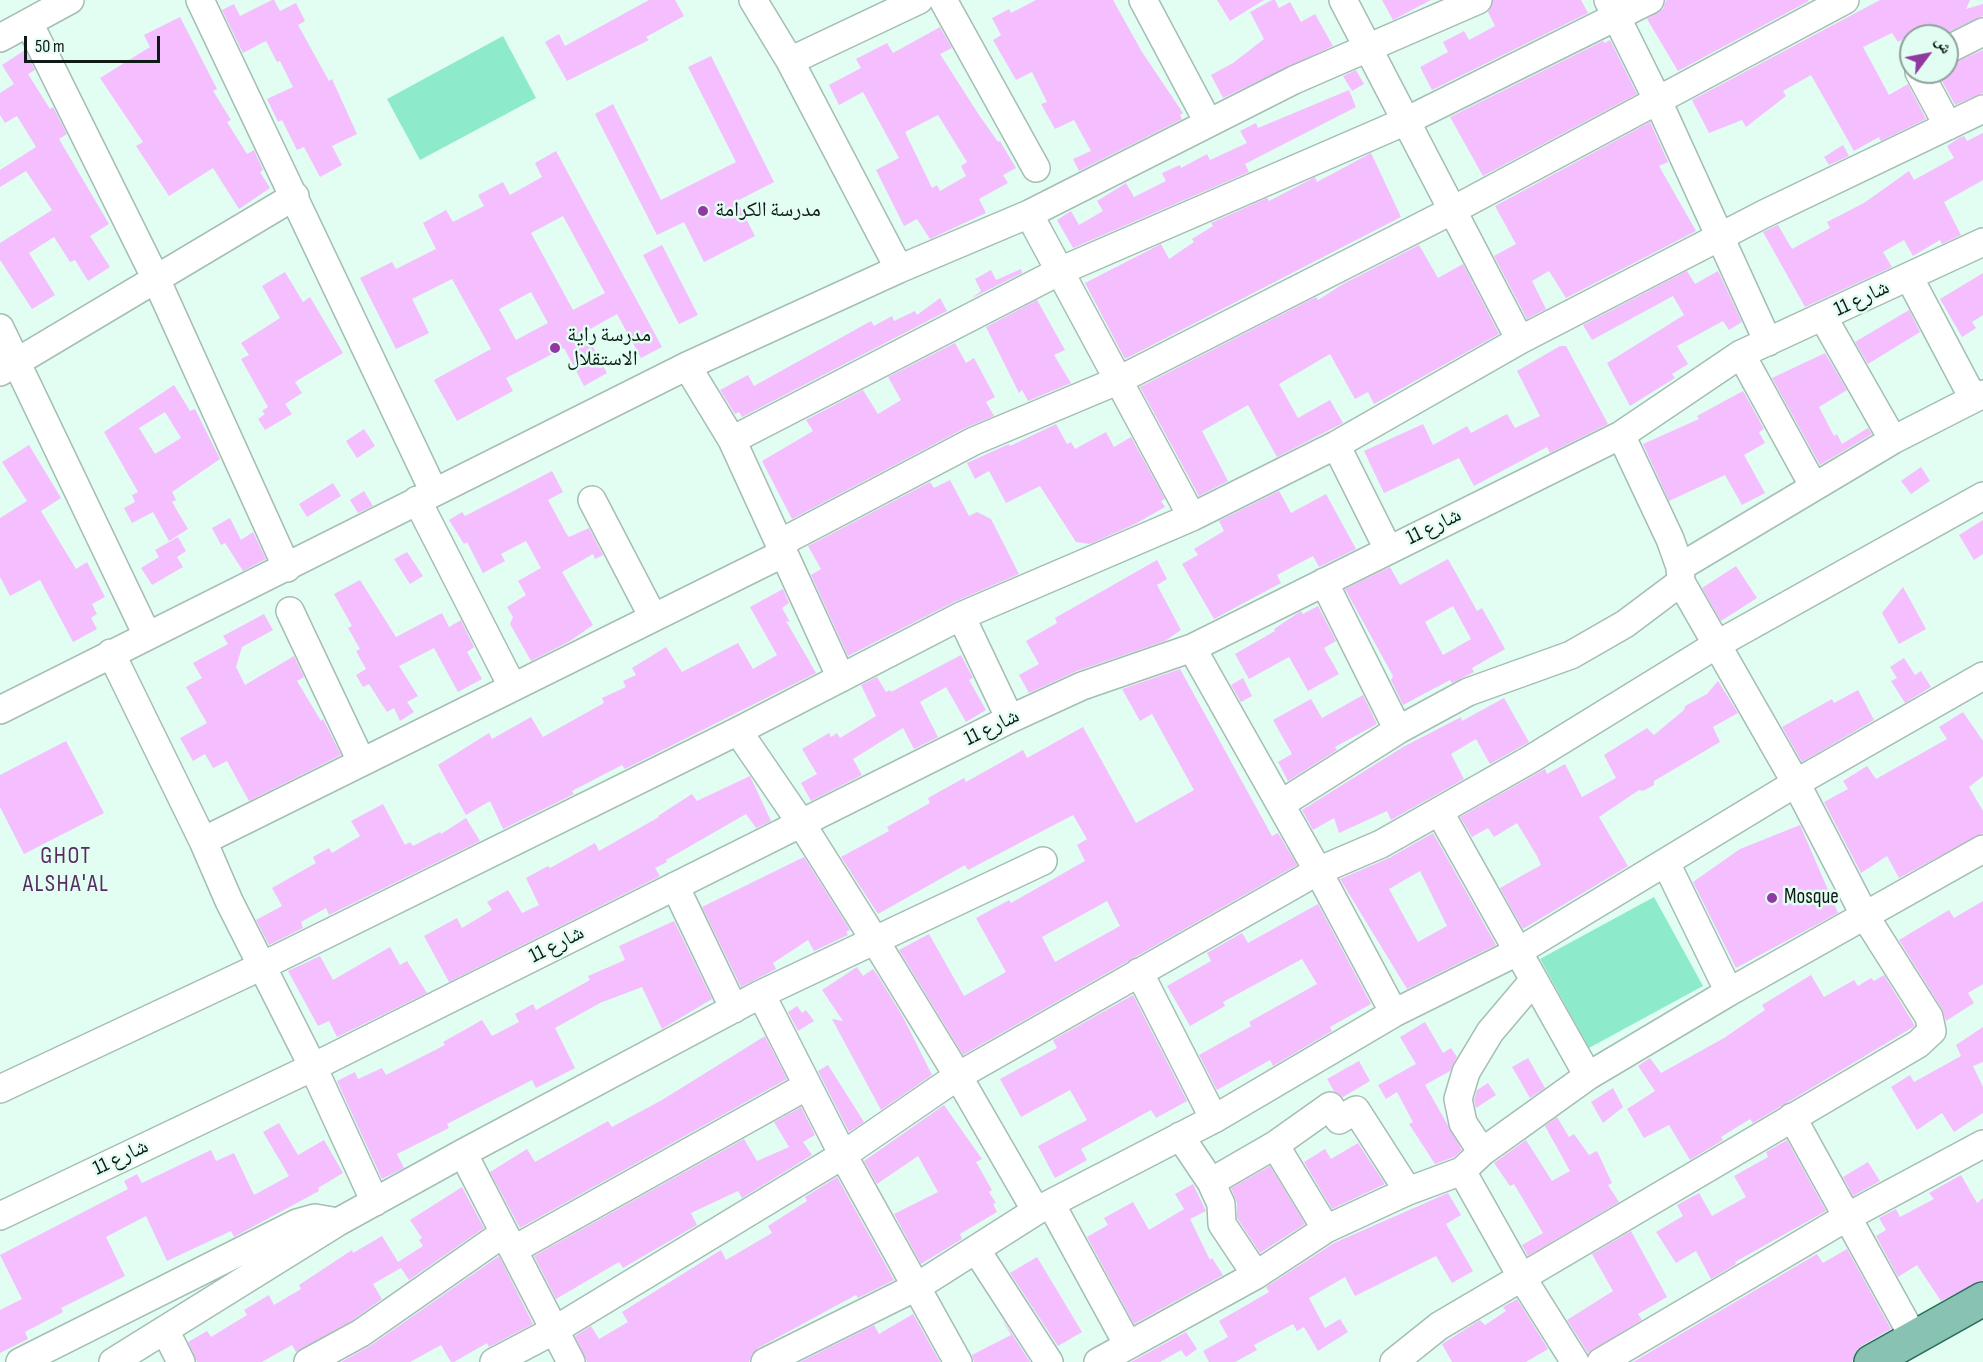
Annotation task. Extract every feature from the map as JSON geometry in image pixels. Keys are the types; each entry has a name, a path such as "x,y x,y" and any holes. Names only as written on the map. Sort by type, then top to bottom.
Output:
{"main road":[{"path":"1911,1350 1983,1299"},
{"path":"1871,1362 1911,1350 1983,1318"}],"street":[{"path":"0,38 70,0"},
{"path":"200,0 295,196 512,686"},
{"path":"753,0 790,61 899,268"},
{"path":"790,61 919,0"},
{"path":"943,0 1036,168"},
{"path":"1143,0 1208,123"},
{"path":"1343,0 1520,340"},
{"path":"0,709 147,635 288,568 426,496 687,366 899,268 1029,214 1294,80 1478,0"},
{"path":"732,440 1060,271 1406,121 1612,9 1650,0"},
{"path":"203,841 653,617 974,441 1117,381 1453,210 1845,0"},
{"path":"1612,9 1657,99 1768,342"},
{"path":"29,23 156,279 288,568"},
{"path":"1959,44 1983,32"},
{"path":"1925,84 1948,126"},
{"path":"0,1089 262,966 738,731 961,616 1192,517 1336,445 1520,340 1720,237 1983,109"},
{"path":"8,367 295,196"},
{"path":"1029,214 1192,517"},
{"name":"شارع 11","path":"0,1216 313,1067 1010,719 1082,686 1192,648 1621,435 1741,354 1983,242"},
{"path":"1281,804 1398,730 1468,692 1571,655 1625,624 1681,574 1814,487 1893,440 1978,396 1909,277"},
{"path":"1823,317 1893,440"},
{"path":"0,328 8,367 147,635"},
{"path":"1741,354 1814,487"},
{"path":"687,366 732,440 841,678"},
{"path":"1394,1362 1439,1326 1918,1044 1932,1031 1929,1017 1865,916 1796,783 1716,645 1681,574 1621,435"},
{"path":"1336,445 1388,549"},
{"path":"494,1362 553,1331 843,1155 958,1076 1318,871 1381,844 1531,759 1716,645 1921,528 1983,496"},
{"path":"592,500 653,617"},
{"path":"1324,582 1398,730"},
{"path":"290,611 360,761"},
{"path":"961,616 1010,719"},
{"path":"1192,648 1281,804 1394,1013"},
{"path":"111,653 203,841 229,901 313,1067 375,1202"},
{"path":"765,1362 918,1286 977,1251 1043,1207 1214,1119 1394,1013 1519,951 1796,783 1983,676"},
{"path":"738,731 801,823 1128,1345"},
{"path":"1439,811 1588,1076"},
{"path":"1098,1362 1256,1275 1326,1229 1408,1191 1462,1171 1482,1152 1588,1076 1729,992 1983,849"},
{"path":"113,1362 338,1222 463,1153 760,994 1043,861"},
{"path":"1666,863 1729,992"},
{"path":"675,886 734,1009"},
{"path":"1139,972 1214,1119"},
{"path":"1482,1152 1463,1123 1458,1099 1466,1072 1490,1032 1534,980"},
{"path":"760,994 843,1155 918,1286 958,1362"},
{"path":"308,1362 361,1333 508,1242 807,1086"},
{"path":"1211,1182 1275,1145 1330,1106 1338,1120 1356,1110 1408,1191"},
{"path":"1792,1117 1847,1217 1911,1350"},
{"path":"1180,1136 1211,1182 1221,1204 1222,1224 1256,1275"},
{"path":"1602,1362 1847,1217 1983,1144"},
{"path":"1275,1145 1326,1229"},
{"path":"463,1153 571,1362"},
{"path":"1462,1171 1521,1276 1575,1362"},
{"path":"20,1362 297,1224 315,1218 338,1222"},
{"path":"977,1251 1049,1362"},
{"path":"165,1330 182,1362"}],"green space":[{"path":"503,36 536,98 420,160 387,99"},
{"path":"1654,897 1703,986 1589,1048 1540,959"}],"building":[{"path":"272,0 280,11 296,3 305,21 298,25 329,81 332,79 357,134 332,146 342,165 320,177 304,147 297,150 282,120 278,122 267,99 293,87 280,61 277,62 266,41 243,53 222,10 234,4 240,16"},
{"path":"649,0 675,0 684,16 646,37 649,40 567,81 545,42 559,34 565,46"},
{"path":"1036,0 1113,0 1142,52 1183,113 1180,115 1182,119 1079,171 1073,159 1091,151 1074,120 1055,129 1041,104 1047,102 1032,72 1016,80 993,40 1001,35 992,18 1009,9 1011,13"},
{"path":"1217,0 1264,0 1230,21"},
{"path":"1275,0 1279,8 1290,2 1301,22 1315,14 1333,46 1223,98 1211,75 1233,63 1264,39 1250,12"},
{"path":"1382,0 1431,0 1393,20"},
{"path":"1493,0 1581,0 1588,13 1432,90 1420,67 1448,52 1443,42 1464,31 1469,40 1495,26 1488,12"},
{"path":"1666,0 1809,1 1678,71 1647,19 1663,9"},
{"path":"1880,0 1970,0 1966,9 1983,4 1983,16 1959,27 1959,24 1899,24 1899,41 1892,33 1863,47 1889,95 1908,84 1926,119 1881,141 1879,137 1854,151 1811,75 1783,91 1786,96 1746,127 1742,120 1709,133 1692,100"},
{"path":"180,17 217,89 213,91 231,120 227,122 247,154 254,150 263,170 260,172 270,188 239,209 213,168 169,196 136,146 143,142 100,78 150,47 144,35"},
{"path":"940,27 952,48 940,54 1016,168 1003,175 1008,183 979,199 986,213 930,239 917,219 904,226 876,170 899,158 863,92 839,105 829,85 861,68 856,59 887,43 893,53","holes":["938,115 967,162 961,166 966,176 940,191 937,185 932,188 905,132"]},
{"path":"1610,40 1637,94 1483,176 1450,117 1603,41 1605,43"},
{"path":"25,50 35,70 28,74 50,109 53,107 67,134 59,139 109,224 90,236 110,267 88,281 75,260 70,262 54,237 29,253 55,295 32,309 0,260 0,243 52,210 26,171 0,187 0,170 36,147 17,116 5,123 0,115 0,93 14,84 2,65"},
{"path":"1983,50 1983,93 1955,105 1944,84 1959,84 1959,61"},
{"path":"711,56 774,182 737,201 755,236 704,262 684,222 657,235 595,114 613,104 661,200 736,162 688,67"},
{"path":"1356,70 1364,84 1352,91 1343,76"},
{"path":"1349,90 1356,107 1245,164 1249,172 1073,248 1057,220 1071,211 1079,225 1103,211 1097,201 1126,183 1134,197 1166,181 1162,173 1180,165 1181,168 1207,154 1210,160 1247,143 1240,131 1256,123 1258,128"},
{"path":"1650,122 1668,162 1659,166 1696,231 1566,298 1549,271 1532,281 1546,309 1527,319 1494,256 1516,244 1495,206"},
{"path":"1983,133 1983,180 1944,202 1961,235 1942,244 1940,240 1913,256 1904,240 1883,252 1892,267 1805,307 1763,232 1778,225 1792,249 1830,228 1827,222 1864,203 1909,171 1914,180 1954,158 1947,146 1959,138 1964,136 1967,141"},
{"path":"1843,145 1849,156 1829,165 1824,157"},
{"path":"556,151 662,347 641,358 617,314 585,332 607,373 584,386 564,348 506,378 513,391 457,421 434,380 491,349 452,279 412,299 429,333 396,349 360,278 392,262 396,269 436,249 423,223 446,210 453,222 484,206 478,195 503,182 510,195 542,177 535,163","holes":["563,216 605,293 573,310 531,233","531,292 548,323 516,340 499,309"]},
{"path":"1371,153 1401,217 1125,359 1085,283 1161,244 1169,259 1194,242 1192,239 1213,226 1211,223 1267,198 1269,201 1315,177 1317,182"},
{"path":"662,245 698,315 679,324 643,255"},
{"path":"1419,245 1438,278 1463,264 1499,334 1374,404 1368,392 1355,399 1330,354 1279,384 1298,418 1330,400 1343,423 1277,457 1248,405 1202,431 1228,481 1199,496 1140,387 1316,297 1318,300 1343,284"},
{"path":"1021,269 1022,273 972,298 981,291 975,279 991,270 996,280"},
{"path":"1687,271 1695,284 1718,271 1742,322 1729,330 1723,321 1677,346 1688,364 1672,374 1675,378 1630,406 1607,363 1684,315 1673,296 1592,340 1583,325"},
{"path":"285,272 303,302 310,297 343,353 295,382 302,393 285,404 292,414 265,430 258,419 265,414 262,411 268,407 241,359 249,355 241,343 280,318 262,286"},
{"path":"1983,273 1983,315 1972,322 1976,328 1962,337 1940,299"},
{"path":"940,298 947,311 742,417 739,412 735,414 720,390 748,375 754,386 871,321 874,326 892,316 894,321 915,311 917,315"},
{"path":"1037,300 1065,350 1054,355 1071,383 1028,401 1022,390 1019,393 986,327"},
{"path":"1909,310 1920,332 1868,364 1855,342"},
{"path":"955,343 966,363 974,358 995,397 986,402 994,416 967,427 792,519 762,461 813,431 806,420 863,390 878,414 901,400 888,377"},
{"path":"1560,346 1566,346 1608,424 1550,453 1547,447 1474,486 1459,458 1384,493 1364,451 1423,424 1433,445 1467,426 1471,433 1507,414 1515,428 1540,416 1517,371"},
{"path":"1825,353 1847,390 1819,407 1834,436 1837,434 1842,444 1868,428 1872,434 1820,465 1772,378"},
{"path":"174,385 190,411 195,409 220,459 172,492 176,500 172,502 188,529 169,541 153,512 132,523 124,508 135,502 132,495 138,492 104,432","holes":["165,412 181,438 155,454 139,428"]},
{"path":"1743,391 1764,429 1759,432 1765,443 1744,455 1765,493 1742,505 1725,475 1669,501 1643,444 1699,419 1697,416"},
{"path":"1056,424 1067,444 1071,442 1075,449 1106,432 1114,447 1131,437 1165,499 1161,501 1165,507 1135,524 1090,544 1076,542 1040,486 1006,503 989,471 975,479 967,463"},
{"path":"364,429 375,446 357,458 346,441"},
{"path":"29,445 61,498 41,511 76,569 87,562 105,597 92,604 97,614 91,618 97,629 73,642 40,580 10,596 0,577 0,518 27,501 2,462"},
{"path":"1921,467 1930,481 1911,494 1901,481"},
{"path":"552,471 563,492 548,500 566,533 569,537 589,528 603,555 595,559 593,554 562,572 593,625 570,641 531,661 510,624 513,617 507,607 526,595 518,581 541,568 526,541 501,554 505,561 483,573 467,542 464,544 449,520 462,512 465,516"},
{"path":"950,480 969,516 977,512 991,519 1019,574 954,602 848,656 811,575 821,569 808,546 930,482 934,488"},
{"path":"333,483 341,496 307,517 299,504"},
{"path":"364,491 373,506 358,513 350,500"},
{"path":"1279,491 1291,513 1326,494 1356,549 1319,567 1313,556 1277,575 1281,583 1214,619 1182,564 1198,555 1194,549 1224,531 1219,521"},
{"path":"230,518 241,540 253,532 266,559 243,571 225,543 221,545 212,528"},
{"path":"1983,520 1983,554 1974,560 1959,535"},
{"path":"178,537 186,551 177,557 183,567 152,585 141,568 159,557 155,550"},
{"path":"407,552 423,576 410,584 394,559"},
{"path":"1448,559 1477,611 1482,608 1505,649 1472,668 1474,672 1452,683 1450,680 1403,705 1391,680 1393,676 1345,589 1390,567 1400,585","holes":["1453,606 1471,639 1443,655 1425,622"]},
{"path":"1157,560 1167,579 1157,585 1181,630 1165,641 1077,671 1029,693 1019,675 1039,664 1026,641 1057,623 1055,618"},
{"path":"1736,566 1757,598 1721,621 1702,588"},
{"path":"360,580 396,637 442,613 449,627 461,620 474,647 467,652 482,679 458,692 434,648 399,666 418,696 407,702 414,712 400,721 394,708 387,712 369,684 363,687 356,675 366,669 356,651 360,649 348,628 352,626 334,594"},
{"path":"1903,587 1926,629 1899,644 1882,613"},
{"path":"783,589 789,603 782,608 790,622 786,621 816,673 625,769 622,765 572,791 574,794 503,829 490,801 466,815 438,765 489,733 492,739 531,717 543,737 604,703 602,698 626,687 623,681 636,675 632,668 666,647 682,672 738,643 753,669 777,655 750,607"},
{"path":"1318,606 1336,641 1324,648 1339,674 1308,691 1289,657 1249,679 1235,654 1275,631 1274,629 1301,611 1303,614"},
{"path":"264,614 273,630 242,647 236,667 245,685 294,656 304,677 297,681 321,721 323,719 341,755 249,801 227,761 213,768 205,754 193,761 180,738 207,723 186,687 202,678 193,663 228,644 223,636"},
{"path":"961,655 973,678 969,680 986,710 966,722 946,687 920,702 938,737 914,749 903,728 853,759 862,775 811,801 801,783 817,774 802,749 829,733 831,737 837,733 840,738 876,716 861,685 877,677 886,692 890,690 891,692"},
{"path":"1904,658 1915,675 1921,671 1931,687 1905,703 1891,681 1897,678 1890,667"},
{"path":"1180,669 1272,836 1278,833 1297,865 963,1055 899,950 929,934 964,996 1006,972 976,918 1009,900 1011,903 1085,861 1077,845 1087,839 1073,815 968,870 965,865 878,914 841,857 889,831 887,827 930,803 928,798 964,778 966,782 1023,750 1027,758 1083,727 1136,823 1194,790 1152,714 1140,721 1122,689","holes":["1107,901 1120,926 1055,962 1042,937"]},
{"path":"1243,678 1252,696 1241,702 1231,685"},
{"path":"1718,681 1738,713 1713,727 1720,742 1654,781 1654,785 1643,791 1639,790 1599,817 1628,866 1523,929 1500,888 1541,865 1537,856 1517,823 1494,837 1488,828 1472,837 1460,817 1545,769 1547,774 1565,764 1582,797 1616,778 1604,755 1647,728 1654,735 1684,710 1685,706 1707,694"},
{"path":"1858,690 1874,720 1802,762 1782,727 1832,699 1834,703"},
{"path":"1363,695 1377,724 1335,747 1337,750 1288,781 1278,762 1292,754 1273,720 1311,699 1322,718"},
{"path":"1504,698 1529,742 1490,764 1476,739 1451,754 1464,779 1391,820 1387,811 1339,833 1334,818 1313,830 1302,810 1403,747 1461,717 1462,721"},
{"path":"1963,712 1983,741 1983,776 1969,787 1983,811 1983,833 1899,878 1887,856 1861,873 1824,802 1848,789 1843,781 1867,766 1876,779 1947,739 1939,727"},
{"path":"66,741 104,813 24,854 0,807 0,775"},
{"path":"750,776 771,821 756,828 746,814 666,860 667,862 655,868 660,876 449,982 424,936 457,918 462,928 492,910 487,902 508,890 522,913 539,905 526,878 548,866 550,868 595,843 599,851 659,817 692,794 697,801"},
{"path":"383,804 405,845 410,842 413,846 440,832 441,834 466,818 480,841 329,915 326,908 301,922 303,928 269,945 256,920 282,906 272,888 316,863 313,857 329,848 332,853 360,836 351,821"},
{"path":"1800,825 1838,913 1736,968 1693,882 1740,849"},
{"path":"1433,833 1496,945 1407,989 1340,879 1389,858","holes":["1420,871 1447,926 1418,942 1389,889"]},
{"path":"804,857 850,930 846,932 848,935 814,951 808,940 773,963 776,969 741,987 702,907"},
{"path":"1983,901 1983,984 1968,993 1974,1003 1946,1021 1942,1009 1899,940 1949,910 1954,918"},
{"path":"1318,904 1371,1004 1330,1027 1332,1031 1273,1066 1270,1060 1217,1090 1199,1055 1251,1026 1249,1022 1317,984 1302,959 1223,1002 1225,1006 1190,1026 1167,986 1211,961 1207,953 1242,933 1248,943"},
{"path":"674,921 712,999 662,1029 642,987 600,1003 555,1028 575,1068 536,1088 532,1080 447,1124 449,1128 397,1154 404,1168 382,1179 337,1081 355,1072 358,1079 382,1068 386,1075 445,1045 443,1042 482,1020 492,1036 519,1022 515,1014 533,1004 536,1010 590,980 588,976 625,960 619,946"},
{"path":"390,947 400,965 407,961 427,993 337,1037 329,1021 318,1026 288,971 320,956 333,980"},
{"path":"857,967 863,976 873,969 878,976 903,1017 932,1075 881,1110 832,1019 843,1021 822,990"},
{"path":"1811,975 1824,997 1854,980 1858,986 1871,978 1874,981 1884,975 1915,1026 1753,1123 1750,1119 1721,1137 1723,1140 1690,1160 1669,1125 1644,1138 1627,1109 1655,1091 1638,1066 1650,1058 1661,1073 1724,1038 1765,1010 1762,1005"},
{"path":"1133,995 1187,1101 1156,1118 1151,1110 1081,1149 1087,1160 1055,1178 1038,1146 1087,1120 1070,1090 1021,1117 1000,1079 1057,1048 1053,1040"},
{"path":"797,1006 802,1013 806,1010 814,1021 798,1031 788,1012"},
{"path":"1425,1022 1443,1053 1451,1048 1457,1057 1450,1071 1425,1085 1462,1150 1454,1157 1435,1164 1409,1124 1413,1122 1397,1092 1386,1099 1378,1085 1416,1064 1400,1037"},
{"path":"1983,1027 1983,1062 1973,1066 1983,1087 1983,1113 1954,1132 1942,1113 1917,1130 1891,1087 1910,1075 1914,1082 1961,1056 1956,1045"},
{"path":"765,1036 787,1079 520,1228 490,1172 527,1149 535,1162 608,1121 612,1127 662,1100"},
{"path":"1528,1058 1545,1088 1530,1098 1512,1067"},
{"path":"1359,1061 1370,1081 1343,1097 1334,1091 1327,1079"},
{"path":"828,1065 864,1122 849,1132 818,1071"},
{"path":"1488,1083 1496,1095 1476,1108 1474,1100 1477,1090"},
{"path":"1613,1088 1623,1107 1603,1123 1591,1102"},
{"path":"944,1105 982,1159 976,1162 992,1190 989,1192 996,1203 993,1204 997,1212 960,1234 962,1239 921,1264 894,1214 938,1192 918,1156 877,1184 864,1161"},
{"path":"801,1107 815,1135 803,1142 812,1155 742,1198 738,1191 691,1213 697,1225 623,1268 619,1262 556,1299 534,1256 744,1139 757,1161 789,1147 774,1122"},
{"path":"1557,1117 1569,1137 1574,1134 1589,1155 1597,1151 1612,1183 1608,1185 1619,1202 1528,1256 1522,1245 1543,1233 1514,1184 1510,1186 1494,1163 1526,1140 1552,1181 1570,1171 1545,1126"},
{"path":"279,1123 298,1155 324,1140 343,1173 318,1188 319,1191 234,1237 231,1231 167,1261 146,1216 106,1237 125,1276 61,1308 63,1312 25,1332 28,1339 0,1353 0,1310 22,1299 0,1255 128,1189 124,1181 137,1174 142,1183 211,1150 216,1161 234,1153 254,1195 289,1176 263,1132"},
{"path":"1787,1140 1826,1211 1735,1262 1736,1264 1711,1279 1696,1251 1676,1263 1656,1232 1683,1216 1677,1205 1699,1193 1712,1216 1746,1197 1734,1176 1768,1157 1766,1152"},
{"path":"1358,1143 1385,1184 1332,1209 1304,1162 1325,1149 1331,1159"},
{"path":"1868,1162 1880,1181 1853,1196 1843,1177"},
{"path":"1270,1166 1305,1224 1260,1253 1237,1218 1237,1203 1231,1188"},
{"path":"1961,1175 1977,1203 1983,1198 1983,1280 1941,1301 1917,1265 1898,1277 1876,1236 1886,1230 1879,1218 1896,1209 1900,1217 1934,1199 1929,1193"},
{"path":"837,1177 894,1280 858,1298 856,1295 758,1348 752,1354 749,1362 587,1362 575,1336 591,1326 599,1339 628,1322 622,1312 721,1250 726,1260 772,1233 768,1226 807,1201 805,1197"},
{"path":"1193,1184 1206,1211 1190,1219 1210,1260 1212,1258 1223,1275 1134,1324 1087,1237 1108,1225 1104,1218 1133,1202 1149,1230 1184,1209 1175,1194"},
{"path":"462,1187 484,1228 409,1280 401,1268 373,1284 382,1299 353,1320 296,1352 292,1345 262,1362 197,1362 188,1342 207,1331 211,1337 247,1315 244,1310 269,1295 274,1305 301,1289 299,1285 352,1250 353,1253 382,1236 398,1262 423,1246 419,1240 422,1238 410,1220"},
{"path":"1448,1193 1461,1215 1446,1224 1473,1271 1452,1283 1436,1256 1355,1296 1345,1277 1309,1298 1325,1328 1340,1319 1348,1332 1318,1351 1304,1327 1297,1331 1293,1324 1254,1345 1257,1350 1235,1362 1209,1362 1203,1351 1228,1337 1219,1321 1269,1292 1266,1287 1334,1243"},
{"path":"1631,1231 1667,1297 1638,1314 1642,1320 1588,1353 1567,1320 1613,1291 1592,1254"},
{"path":"1847,1249 1891,1329 1861,1346 1852,1362 1633,1362 1817,1254 1823,1263"},
{"path":"499,1256 533,1324 489,1347 487,1343 454,1362 451,1362 441,1345 410,1362 341,1362 370,1346"},
{"path":"1037,1257 1082,1332 1058,1346 1010,1273"},
{"path":"1517,1299 1548,1349 1526,1362 1452,1362 1442,1344 1480,1320 1485,1325 1506,1311 1503,1307"},
{"path":"913,1314 940,1362 800,1362 874,1325 879,1334"},
{"path":"1001,1317 1030,1362 974,1362 972,1355 1011,1335"},
{"path":"1186,1332 1197,1349 1186,1357 1181,1350 1160,1362 1131,1362"}],"place":[{"name":"مدرسة الكرامة","path":"703,211"},
{"name":"مدرسة راية الاستقلال","path":"555,348"},
{"name":"Mosque","path":"1772,898"}],"district":[{"name":"GHOT ALSHA'AL","path":"66,871"}]}
